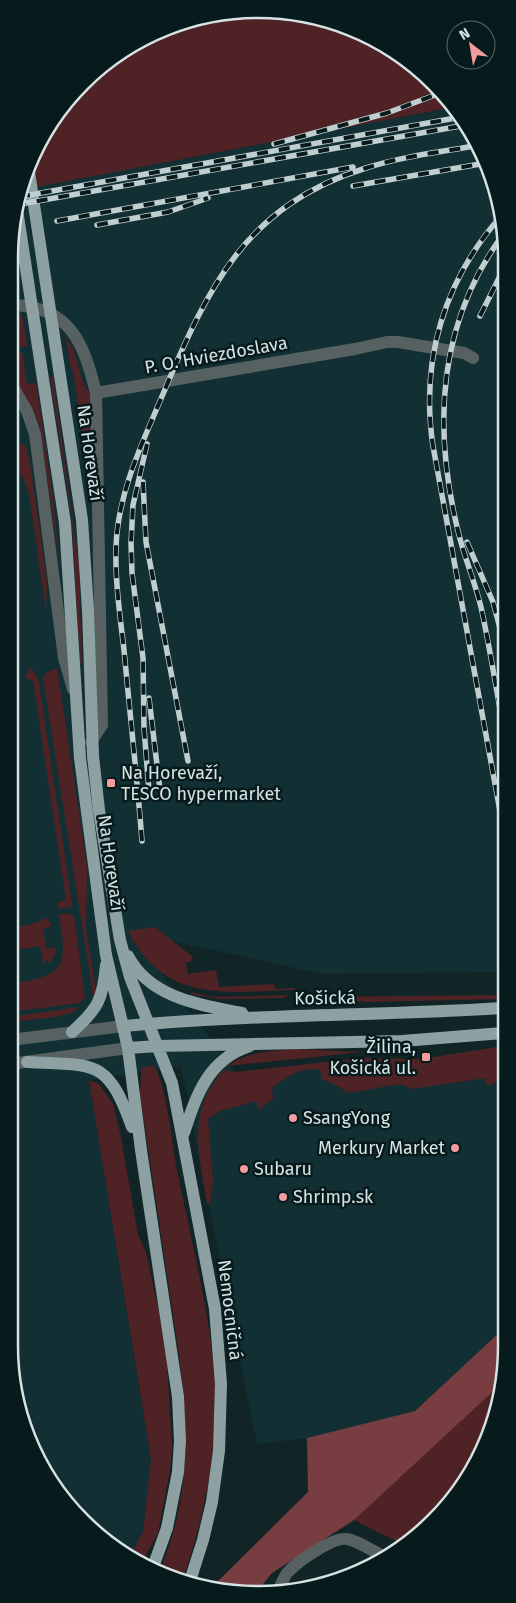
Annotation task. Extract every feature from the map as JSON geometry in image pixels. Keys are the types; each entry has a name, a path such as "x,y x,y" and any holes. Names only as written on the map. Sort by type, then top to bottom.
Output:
{"main road":[{"name":"Na Horevaží","path":"30,180 78,491 86,564 92,742 99,810 124,957 158,1046"},
{"name":"Na Horevaží","path":"20,227 65,523 80,758 106,955 128,1048"},
{"name":"Na Horevaží","path":"120,940 131,962 143,976 170,995 188,1002 263,1017"},
{"path":"72,1032 93,1013 101,998 106,955"},
{"name":"Košická","path":"124,1026 263,1017 361,1016 498,1008"},
{"path":"154,1562 173,1501 180,1441 173,1357 141,1150 128,1048 259,1043 402,1041 498,1033"},
{"path":"183,1136 198,1090 209,1073 228,1056 259,1043"},
{"name":"Nemocničná","path":"158,1046 172,1083 183,1136 215,1309 222,1390 221,1430 216,1478 203,1540 192,1576"},
{"path":"27,1062 85,1066 103,1073 121,1095 141,1150"}],"street":[{"path":"18,306 48,312 69,327 88,359 96,393"},
{"name":"P. O. Hviezdoslava","path":"96,393 387,342 464,353 473,358"},
{"name":"Na Horevaží","path":"92,742 102,725 96,393"},
{"name":"Na Horevaží","path":"18,396 27,411 35,434 64,658 76,703"},
{"path":"18,1039 124,1026"},
{"path":"18,1063 128,1048"},
{"path":"282,1584 287,1574 298,1564 330,1542 348,1539 377,1553"}],"shaded area":[{"path":"242,18 274,18 305,22 335,30 364,42 392,58 417,77 446,108 28,189 42,152 58,124 77,99 99,77 124,58 152,42 181,30 211,22"},
{"path":"446,108 458,124 474,152 486,181 494,211 498,242 498,972 322,974 129,931 235,1072 498,1053 498,1334 415,1411 307,1438 257,1444 181,1066 89,1080 151,1460 143,1532 133,1550 99,1526 77,1504 58,1479 42,1451 30,1422 22,1392 18,1361 18,242 22,211 28,189"},
{"path":"18,314 22,314 27,346 18,347"},
{"path":"66,338 71,344 84,384 92,395 93,507 73,370 71,369"},
{"path":"18,352 22,352 27,384 36,383 53,497 60,567 40,428 33,409 18,384"},
{"path":"53,376 79,564 82,664 80,664 72,521 50,377"},
{"path":"18,444 22,444 27,448 30,464 47,582 46,610 29,494 18,470"},
{"path":"30,667 39,683 72,904 71,907 59,909 58,902 66,900 33,680 25,678"},
{"path":"57,668 87,866 86,929 96,991 94,1001 43,678 47,672"},
{"path":"64,913 74,915 85,998 79,1003 18,1011 18,983 42,977 52,972 62,958 63,947 59,915"},
{"path":"47,918 52,926 43,929 46,948 55,948 55,954 50,963 47,960 43,964 40,946 18,950 18,927"},
{"path":"155,927 192,956 193,960 186,963 188,974 216,970 219,987 274,984 275,989 296,988 295,990 222,991 200,989 179,982 160,971 143,955 128,931"},
{"path":"192,992 213,997 290,995 283,998 218,999 189,994"},
{"path":"497,995 498,999 366,1002 317,997"},
{"path":"79,1007 75,1011 59,1016 18,1021 18,1016"},
{"path":"498,1047 498,1081 487,1086 485,1078 412,1089 400,1084 348,1093 322,1079 320,1069 294,1073 272,1088 273,1099 258,1110 257,1101 220,1111 208,1119 213,1182 210,1204 207,1204 198,1134 204,1102 211,1086 223,1070 235,1072 362,1058 421,1059"},
{"path":"297,1049 362,1052 227,1066 252,1055 270,1051"},
{"path":"155,1066 164,1093 176,1166 203,1296 214,1367 216,1420 214,1447 205,1502 185,1574 161,1565 172,1535 181,1499 185,1463 185,1428 179,1356 140,1094 142,1067"},
{"path":"89,1080 99,1084 113,1104 121,1137 138,1235 146,1252 159,1312 167,1365 172,1446 170,1470 158,1533 145,1557 133,1550 143,1532 151,1459"},
{"path":"498,1334 498,1361 494,1390 354,1520 272,1573 261,1586 217,1582 308,1492 307,1438 415,1411"},
{"path":"495,1388 486,1422 474,1451 449,1491 417,1526 397,1541 354,1520 373,1498"}],"railway":[{"path":"274,144 387,113 435,95"},
{"path":"26,196 454,118"},
{"path":"24,203 459,126"},
{"path":"142,841 117,586 116,547 118,527 126,488 139,450 197,319 215,285 236,255 261,228 290,204 325,184 366,168 408,157 471,147"},
{"path":"353,186 479,164"},
{"path":"57,221 353,167"},
{"path":"97,225 168,212 208,198"},
{"path":"496,223 465,266 451,294 441,323 434,352 430,383 430,414 433,446 498,800"},
{"path":"498,242 482,266 465,302 453,339 446,377 444,416 445,455 450,495 461,544 481,607 498,698"},
{"path":"480,316 498,280"},
{"path":"147,444 133,505 131,543 132,573 143,658 144,728 149,791"},
{"path":"143,482 146,542 188,761"},
{"path":"467,542 493,602 498,621"},
{"path":"149,698 160,790"}],"place":[{"name":"Na Horevaží, TESCO hypermarket","path":"111,783"},
{"name":"Žilina, Košická ul.","path":"426,1057"},
{"name":"SsangYong","path":"293,1118"},
{"name":"Merkury Market","path":"455,1148"},
{"name":"Subaru","path":"244,1169"},
{"name":"Shrimp.sk","path":"283,1197"}]}
